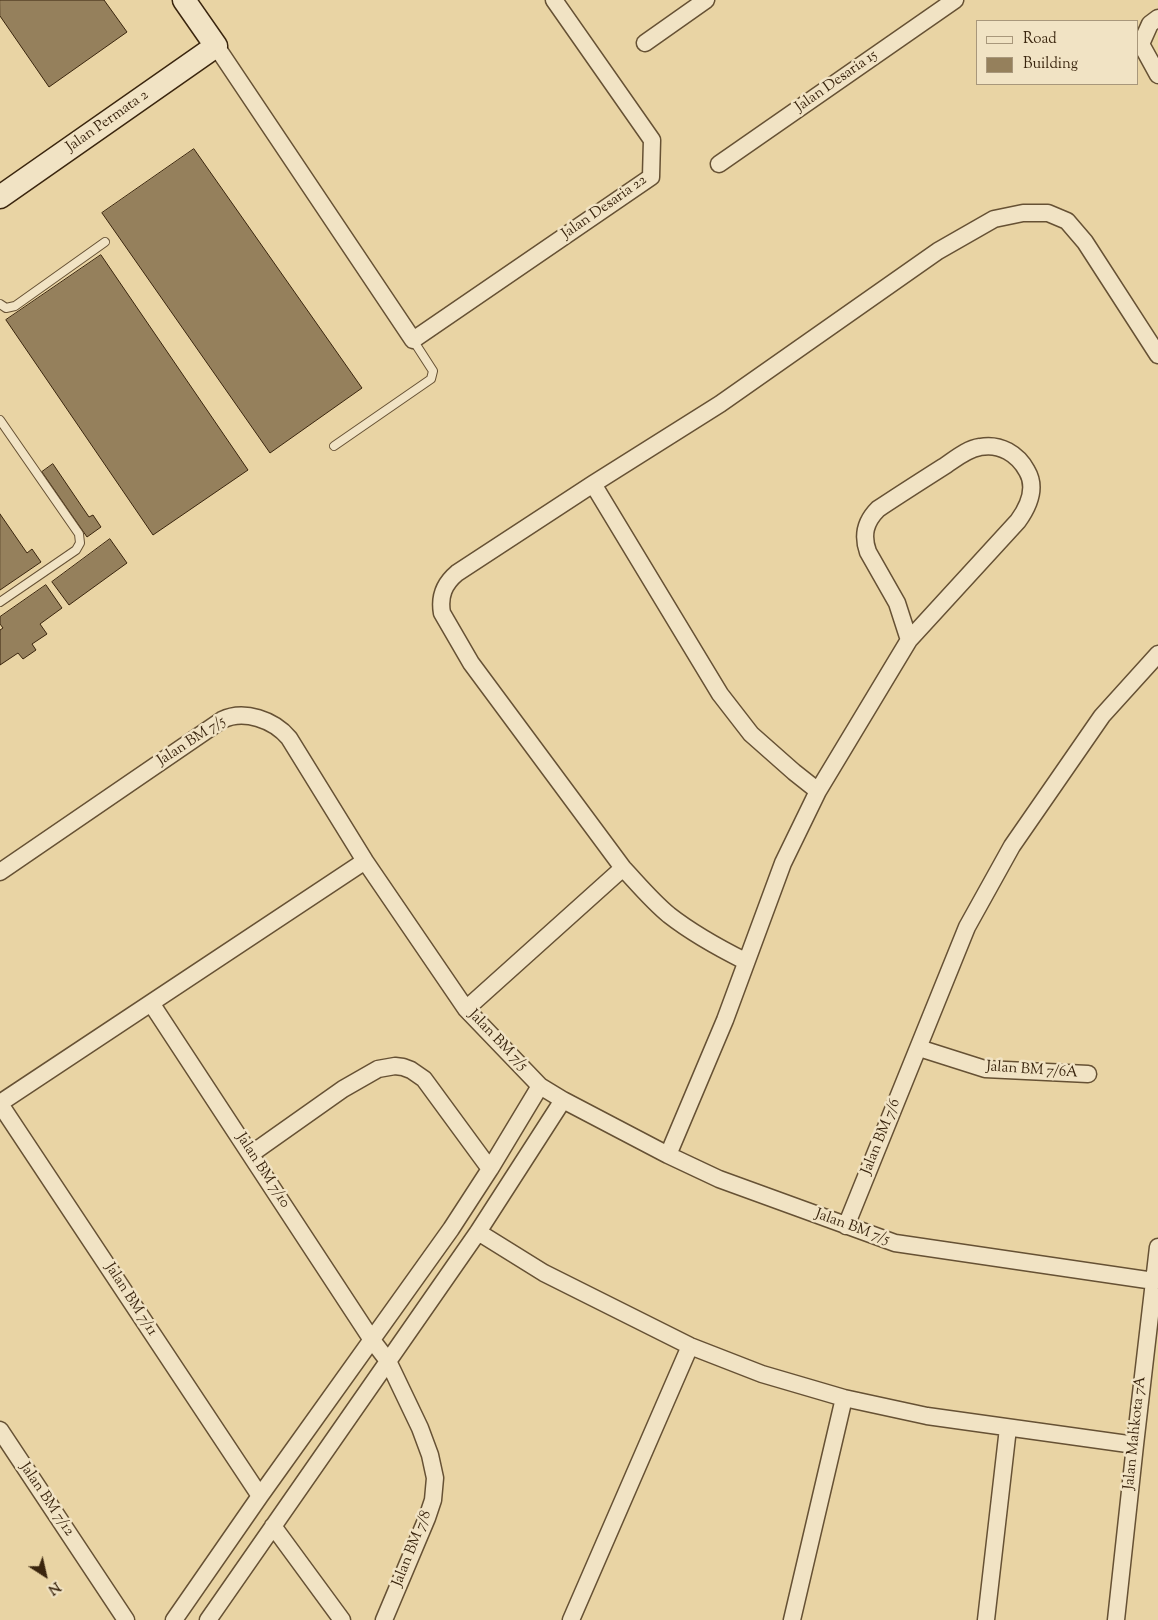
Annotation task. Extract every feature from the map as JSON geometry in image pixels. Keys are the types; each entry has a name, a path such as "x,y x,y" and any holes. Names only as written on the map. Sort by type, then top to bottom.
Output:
{"street":[{"path":"184,0 413,340"},
{"name":"Jalan Desaria 22","path":"413,340 652,177 652,140 554,0"},
{"path":"645,43 706,0"},
{"name":"Jalan Desaria 15","path":"719,164 955,0"},
{"path":"1158,18 1150,24 1141,44 1158,75"},
{"name":"Jalan Permata 2","path":"0,197 216,46"},
{"path":"746,961 727,952 669,915 623,868 471,663 442,613 441,604 444,587 457,573 720,404 938,250 994,220 1022,213 1048,213 1067,221 1085,242 1158,355"},
{"path":"668,1155 725,1020 783,863 818,790 909,640 1018,521 1027,508 1032,490 1028,472 1014,454 1007,450 995,446 974,448 878,509 866,524 865,543 868,552 896,603 909,640"},
{"path":"593,484 720,694 751,734 794,772 818,790"},
{"name":"Jalan BM 7/6","path":"846,1226 967,927 1012,846 1102,716 1158,654"},
{"name":"Jalan BM 7/5","path":"0,872 222,720 242,714 249,715 274,725 286,734 365,861 466,1010 540,1086 668,1155 719,1179 895,1243 1154,1282"},
{"path":"0,1104 365,861"},
{"path":"466,1010 623,868"},
{"name":"Jalan BM 7/10","path":"151,1003 372,1340"},
{"name":"Jalan BM 7/6A","path":"919,1048 985,1069 1088,1074"},
{"path":"251,1154 343,1089 378,1069 395,1066 411,1070 424,1079 490,1169"},
{"path":"174,1620 260,1496 451,1229 540,1086"},
{"path":"208,1620 478,1232 564,1100"},
{"name":"Jalan BM 7/11","path":"0,1104 260,1496"},
{"path":"478,1232 544,1274 690,1346 762,1374 844,1398 927,1416 1134,1445"},
{"name":"Jalan Mahkota 7A","path":"1116,1620 1134,1445 1158,1247"},
{"name":"Jalan BM 7/8","path":"372,1340 388,1361 420,1428 430,1455 434,1478 433,1500 427,1518 384,1620"},
{"path":"571,1620 690,1346"},
{"path":"792,1620 844,1398"},
{"path":"986,1620 1008,1428"},
{"name":"Jalan BM 7/12","path":"2,1439 126,1620"},
{"path":"273,1526 342,1620"}],"lane":[{"path":"0,304 6,308 15,306 105,242"},
{"path":"334,446 431,379 433,375 431,367 413,340"},
{"path":"0,420 78,534 80,543 76,550 0,602"}],"building":[{"path":"0,0 104,0 127,32 49,87 0,16"},
{"path":"194,149 362,388 270,453 102,213"},
{"path":"101,255 248,470 153,535 6,320"},
{"path":"53,464 89,517 93,515 101,527 87,537 42,472"},
{"path":"0,514 27,553 32,549 41,562 0,590"},
{"path":"110,539 127,563 69,605 52,582"},
{"path":"46,585 62,608 40,624 47,634 32,644 36,650 23,659 18,653 0,665 0,630 3,628 0,624 0,617"}]}
